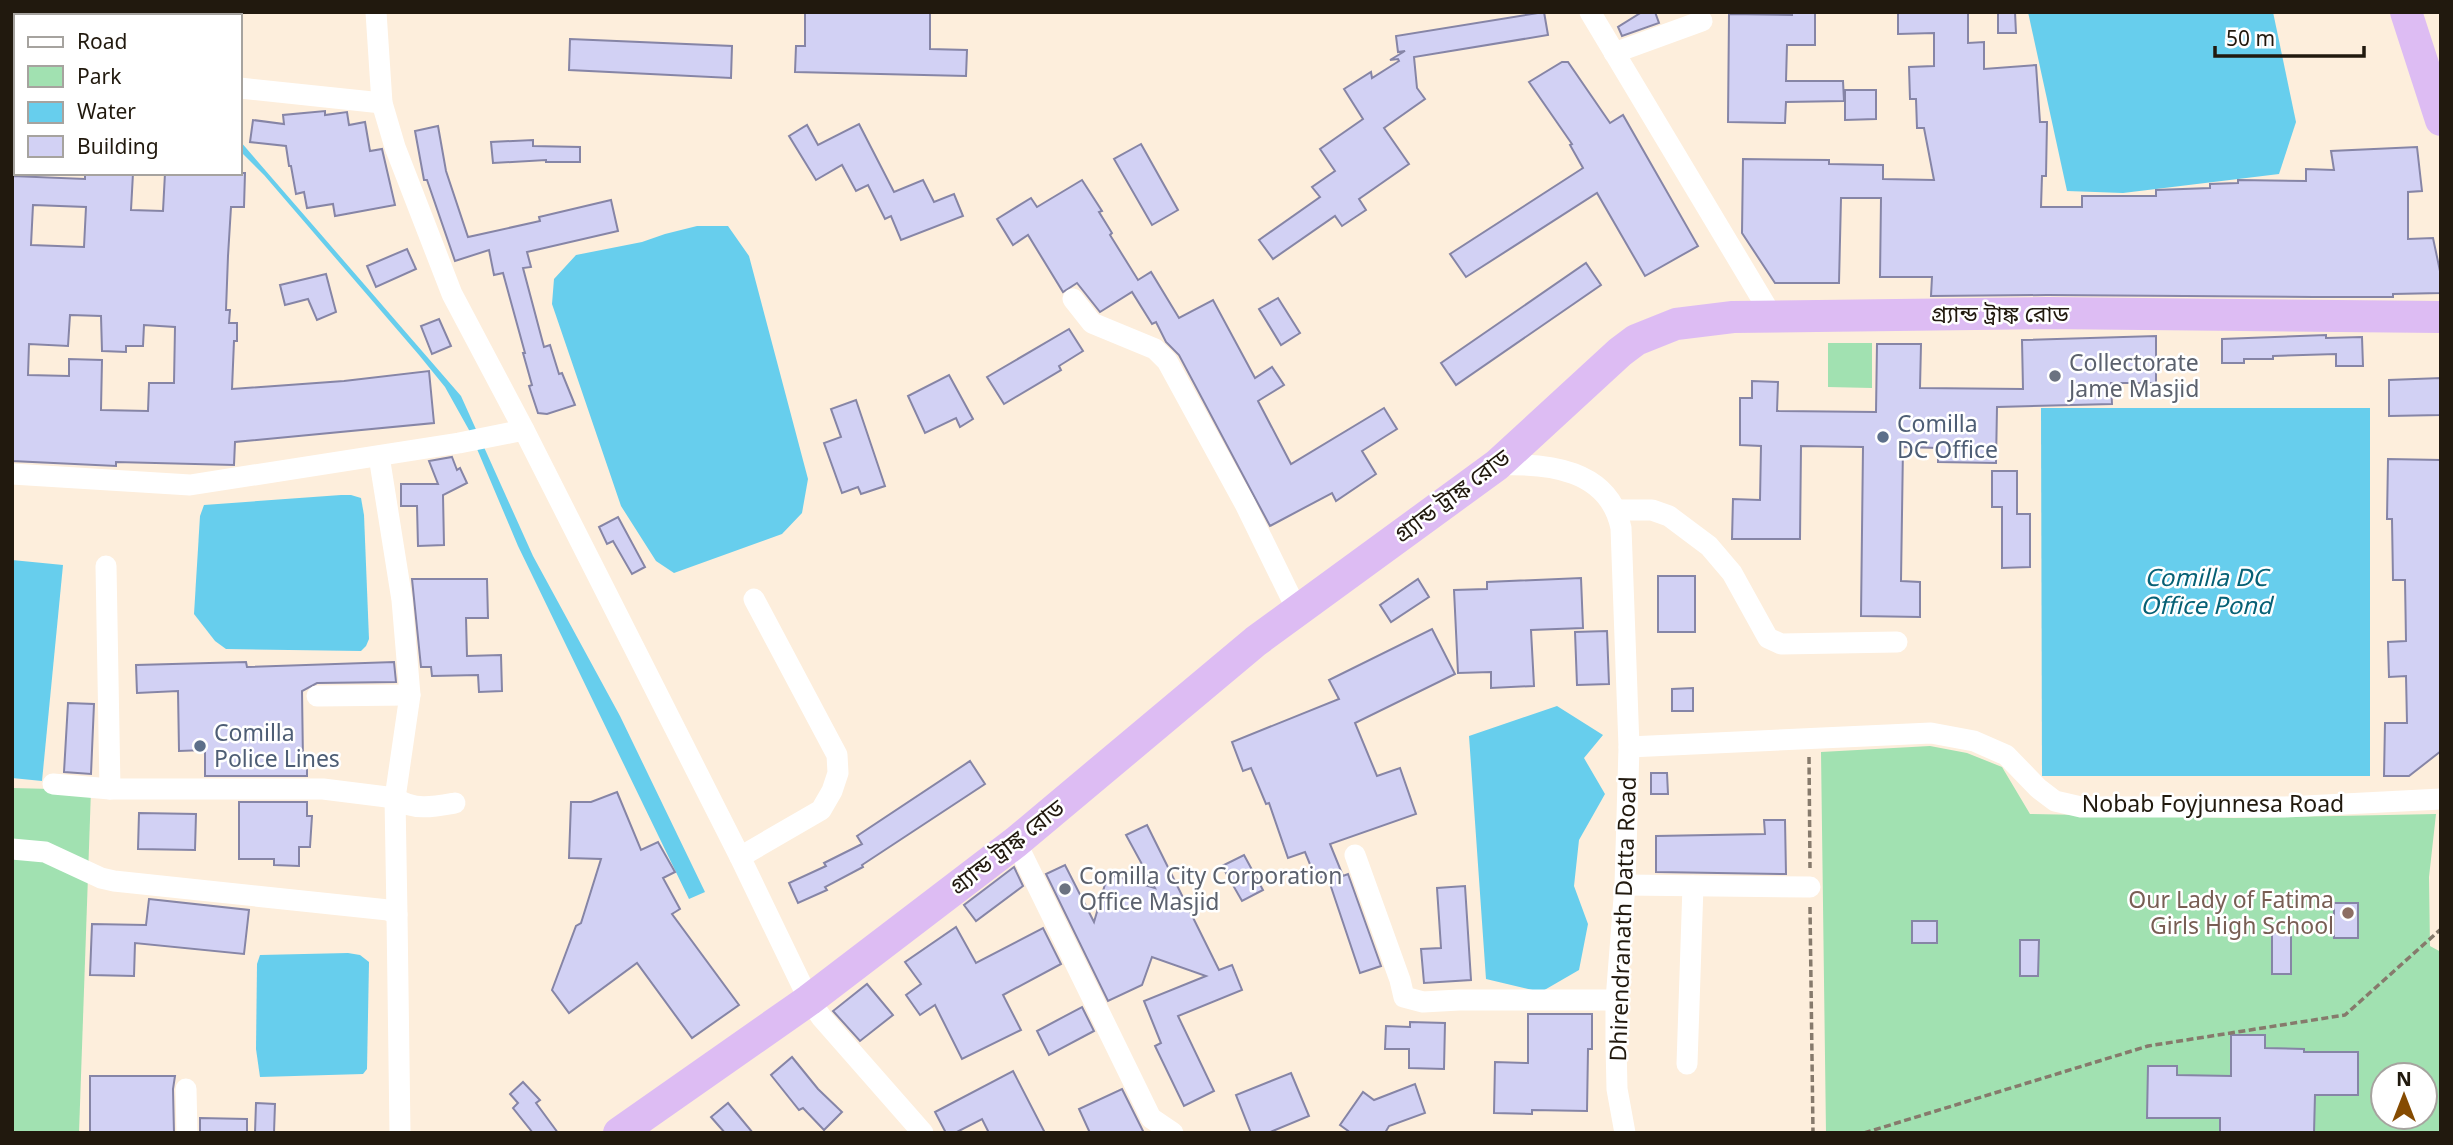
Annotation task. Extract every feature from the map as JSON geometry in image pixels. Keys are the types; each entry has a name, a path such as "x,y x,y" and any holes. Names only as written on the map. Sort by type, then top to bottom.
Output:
{"highway":[{"path":"2406,12 2441,120"},
{"path":"2428,12 2441,53"},
{"name":"গ্র্যান্ড ট্রাঙ্ক রোড","path":"618,1133 808,1000 1016,842 1256,641 1497,465 1636,340 1676,324 1696,320 1772,316 2061,313 2441,317"}],"street":[{"path":"376,12 382,103 408,183 452,294 513,432 740,857 808,1000 923,1133"},
{"path":"1590,12 1772,316"},
{"path":"1614,53 1702,21"},
{"path":"242,88 382,103"},
{"path":"1073,299 1092,323 1155,349 1167,361 1245,504 1297,610"},
{"path":"12,474 190,485 459,443 513,432"},
{"path":"379,456 401,600 410,695 395,798 400,1133"},
{"path":"1497,465 1530,464 1559,468 1586,479 1603,491 1617,510 1652,510 1669,516 1709,546 1732,572 1768,638 1774,642 1897,642"},
{"name":"Dhirendranath Datta Road","path":"1617,510 1621,528 1629,747 1625,885 1616,1000 1617,1089 1625,1133"},
{"path":"106,566 110,789"},
{"path":"740,857 821,810 832,792 838,773 837,755 754,599"},
{"path":"317,696 410,695"},
{"name":"Nobab Foyjunnesa Road","path":"1629,747 1931,733 1974,741 2006,755 2038,789 2055,801 2081,807 2285,807 2441,799"},
{"path":"53,783 110,789 323,789 395,798 406,805 429,808 455,803"},
{"path":"1016,842 1150,1118 1173,1133"},
{"path":"12,849 45,852 114,881 388,910 397,915"},
{"path":"1355,855 1404,997 1423,1002 1616,1000"},
{"path":"1625,885 1810,887"},
{"path":"1687,1064 1693,886"},
{"path":"186,1089 187,1133"}],"path":[{"path":"1809,739 1813,1133"},
{"path":"2441,896 2441,906"},
{"path":"1864,1133 2148,1046 2345,1015 2441,929"}],"green space":[{"path":"1828,343 1872,343 1872,388 1828,387"},
{"path":"1930,746 1967,753 2002,767 2030,814 2235,818 2436,814 2429,877 2430,946 2441,952 2441,1133 2314,1133 2314,1111 2220,1133 1826,1133 1821,752","holes":["2335,903 2358,904 2358,938 2335,938","1912,921 1937,921 1937,942","2272,933 2290,933 2291,974 2272,973","2020,940 2039,940 2038,976 2020,976","2231,1035 2264,1035 2231,1077","2176,1066 2177,1075 2147,1118 2148,1067"]},
{"path":"12,788 91,790 79,1133 12,1133"}],"water":[{"path":"2028,12 2273,12 2296,122 2279,174 2123,193 2067,191"},
{"path":"242,143 461,396 533,556 620,716 705,892 689,899 518,546 469,430 445,387 264,175 242,153"},
{"path":"697,226 728,226 749,256 808,479 802,513 782,534 674,573 656,561 621,506 552,304 554,279 576,255 642,242"},
{"name":"Comilla DC Office Pond","path":"2041,408 2370,408 2370,776 2042,776"},
{"path":"341,495 361,498 364,515 369,639 366,646 361,651 226,649 215,641 194,614 200,516 204,505"},
{"path":"12,560 63,565 42,781 12,778"},
{"path":"1557,706 1603,735 1584,758 1605,794 1579,840 1574,886 1588,924 1579,970 1541,992 1486,979 1469,736"},
{"path":"260,955 360,955 369,962 367,1069 363,1074 260,1077 256,1049 257,964"}],"building":[{"path":"805,12 930,12 930,49 967,50 966,76 795,72 796,46 805,46"},
{"path":"1544,12 1548,35 1414,57 1417,88 1425,99 1384,128 1409,164 1359,199 1366,210 1342,226 1335,216 1273,259 1259,240 1320,197 1312,187 1335,171 1320,149 1363,119 1344,89 1371,72 1372,78 1399,61 1390,60 1405,51 1398,52 1396,36"},
{"path":"1642,12 1655,12 1659,23 1622,36 1618,27"},
{"path":"1792,12 1815,12 1815,45 1787,45 1786,81 1843,81 1844,101 1786,102 1785,123 1728,122 1729,14 1792,15"},
{"path":"1898,12 1968,13 1968,43 1984,42 1984,69 2036,65 2040,122 2047,122 2046,176 2042,176 2041,207 2082,207 2082,196 2156,196 2156,190 2210,188 2210,184 2238,183 2238,180 2306,181 2306,169 2334,170 2331,151 2417,147 2422,191 2408,192 2408,239 2433,238 2440,271 2441,293 2393,294 2393,297 1931,296 1932,277 1880,277 1881,198 1841,198 1839,283 1775,283 1742,233 1743,159 1829,160 1829,164 1883,165 1883,179 1934,180 1924,128 1917,128 1916,99 1910,99 1909,67 1934,66 1934,33 1898,34"},
{"path":"1998,12 2015,12 2016,33 1998,33"},
{"path":"570,39 732,46 731,78 569,70"},
{"path":"1562,62 1568,62 1610,123 1623,115 1698,246 1645,276 1597,193 1466,277 1450,254 1583,168 1570,145 1572,144 1529,82"},
{"path":"1845,90 1876,90 1876,119 1845,120"},
{"path":"325,111 325,115 347,112 349,125 365,122 370,151 382,149 395,205 335,216 333,204 307,208 304,192 296,194 286,146 250,142 253,120 284,124 283,115"},
{"path":"859,124 894,192 923,180 934,202 954,194 963,216 901,240 891,216 885,219 868,185 856,191 842,165 816,180 789,136 807,125 818,145"},
{"path":"438,126 446,171 468,237 540,221 539,217 611,200 618,231 527,252 531,267 523,268 544,347 550,345 559,374 562,373 575,405 547,414 538,413 529,386 532,385 525,353 503,273 494,275 489,250 455,261 427,180 424,180 415,131"},
{"path":"533,140 533,146 580,147 580,162 546,160 493,163 491,142"},
{"path":"1141,144 1178,210 1152,225 1114,159"},
{"path":"245,173 244,207 231,207 228,256 226,310 230,310 229,323 237,323 232,389 344,381 429,371 434,423 235,442 234,465 116,462 116,466 12,461 12,176 85,179 85,175 133,175 131,210 163,211 165,175","holes":["33,205 86,207 84,247 31,245","70,315 101,316 102,351 126,352 126,346 143,346 144,325 175,327 174,383 149,383 148,411 101,410 102,360 69,359 69,376 28,375 29,344 68,346"]},
{"path":"1082,180 1102,211 1099,212 1112,233 1110,235 1138,280 1151,272 1179,318 1213,300 1255,378 1272,367 1284,385 1258,401 1291,464 1384,408 1397,429 1362,451 1376,474 1336,501 1332,493 1270,526 1179,355 1166,342 1156,322 1152,324 1132,292 1100,312 1077,283 1063,292 1028,235 1013,245 997,219 1031,198 1037,207"},
{"path":"407,249 416,269 376,287 367,266"},
{"path":"1586,263 1601,285 1456,385 1441,363"},
{"path":"326,274 336,312 317,320 308,299 285,305 280,285"},
{"path":"1278,298 1300,333 1281,345 1259,309"},
{"path":"439,319 451,346 432,354 421,326"},
{"path":"1069,329 1083,351 1059,366 1061,370 1004,404 987,377"},
{"path":"2326,335 2326,338 2362,337 2363,366 2336,366 2336,354 2273,356 2273,359 2244,359 2244,363 2222,363 2222,339"},
{"path":"2156,336 2156,383 2111,383 2112,404 1997,407 1996,463 1938,462 1938,448 1903,447 1901,581 1920,582 1920,617 1861,616 1863,447 1801,446 1800,539 1732,539 1733,499 1760,500 1761,446 1740,445 1740,398 1752,398 1752,381 1778,382 1777,411 1876,412 1877,344 1921,344 1920,388 2023,389 2022,340"},
{"path":"949,375 973,419 960,427 956,418 925,433 908,396"},
{"path":"2441,378 2441,415 2389,416 2389,380"},
{"path":"856,400 885,486 861,494 858,487 842,493 824,443 841,437 831,409"},
{"path":"452,457 457,470 460,468 467,483 443,495 444,545 418,546 417,506 401,506 401,484 438,484 429,461"},
{"path":"2388,459 2441,460 2441,751 2409,776 2384,776 2385,723 2407,723 2406,676 2389,677 2388,642 2406,641 2405,580 2393,580 2392,519 2387,519"},
{"path":"1992,471 2017,471 2017,514 2030,514 2030,567 2002,568 2002,507 1992,507"},
{"path":"618,517 645,567 632,574 613,541 607,544 599,527"},
{"path":"1658,576 1695,576 1695,632 1658,632"},
{"path":"1581,578 1583,628 1531,630 1534,686 1491,688 1491,672 1458,673 1454,590 1487,589 1487,582"},
{"path":"412,579 487,579 488,618 466,618 467,656 501,655 502,691 479,692 478,675 432,676 431,667 421,667"},
{"path":"1418,579 1429,597 1391,622 1380,605"},
{"path":"1432,629 1455,674 1355,723 1377,776 1400,768 1416,814 1330,844 1343,876 1348,874 1381,966 1360,973 1327,875 1316,879 1305,852 1288,858 1269,803 1266,804 1251,768 1243,771 1232,742 1339,699 1329,680"},
{"path":"1607,631 1609,684 1577,685 1575,632"},
{"path":"246,662 247,667 394,662 396,682 317,683 302,691 303,761 307,761 307,776 205,776 205,750 179,751 178,691 137,693 136,665"},
{"path":"1693,688 1693,711 1672,711 1672,689"},
{"path":"68,703 94,704 91,774 64,772"},
{"path":"970,761 985,784 862,865 863,867 825,887 827,890 798,903 789,883 826,866 824,863 862,844 857,836"},
{"path":"1651,773 1667,773 1668,794 1651,794"},
{"path":"617,792 641,850 658,842 675,872 663,878 680,909 672,914 739,1005 692,1038 637,963 569,1013 552,990 576,926 581,923 601,859 569,858 571,802 591,802"},
{"path":"239,802 307,802 307,816 312,816 310,847 299,847 299,866 274,865 274,859 239,859"},
{"path":"139,813 196,814 195,850 138,849"},
{"path":"1764,820 1785,820 1786,874 1656,872 1656,836 1765,834"},
{"path":"1147,825 1219,970 1232,965 1242,990 1178,1016 1214,1091 1184,1106 1155,1046 1161,1043 1144,1001 1206,976 1152,957 1142,985 1108,1001 1046,874 1065,865 1094,922 1108,874 1155,888 1126,835"},
{"path":"1244,855 1263,890 1242,901 1222,866"},
{"path":"1014,867 1023,886 976,921 964,905"},
{"path":"1465,886 1471,980 1424,983 1421,949 1441,948 1437,888"},
{"path":"149,899 249,910 244,954 135,943 134,976 90,975 92,924 146,925"},
{"path":"2334,903 2358,903 2358,938 2334,938"},
{"path":"1912,921 1937,921 1937,943 1912,943"},
{"path":"956,927 976,963 1043,928 1061,964 1003,995 1021,1030 962,1059 935,1005 920,1015 906,995 921,984 905,962"},
{"path":"2272,933 2291,933 2291,974 2272,974"},
{"path":"2020,940 2039,940 2038,976 2020,976"},
{"path":"867,984 893,1015 860,1041 833,1011"},
{"path":"1082,1007 1094,1031 1049,1055 1037,1031"},
{"path":"1528,1014 1592,1014 1592,1049 1588,1049 1587,1111 1532,1110 1532,1114 1494,1113 1495,1062 1528,1063"},
{"path":"1410,1022 1445,1023 1444,1069 1409,1068 1409,1049 1385,1049 1386,1026 1410,1027"},
{"path":"2231,1035 2265,1035 2265,1048 2304,1049 2304,1052 2358,1052 2358,1095 2315,1095 2314,1133 2220,1133 2220,1118 2147,1118 2148,1066 2177,1066 2177,1075 2231,1076"},
{"path":"792,1057 818,1089 842,1112 824,1130 803,1108 799,1110 771,1075"},
{"path":"1013,1071 1045,1133 989,1133 982,1119 955,1133 946,1133 935,1112"},
{"path":"1291,1073 1309,1116 1268,1133 1251,1133 1236,1095"},
{"path":"90,1076 175,1076 174,1133 90,1133"},
{"path":"523,1082 540,1100 536,1103 558,1133 533,1133 513,1108 518,1103 510,1094"},
{"path":"1415,1084 1425,1113 1389,1126 1385,1133 1351,1133 1340,1125 1363,1092 1374,1100"},
{"path":"1122,1089 1144,1133 1090,1133 1079,1109"},
{"path":"256,1103 275,1104 274,1133 255,1133"},
{"path":"728,1103 753,1133 725,1133 711,1117"},
{"path":"200,1118 247,1119 247,1133 200,1133"}],"place":[{"name":"Collectorate Jame Masjid","path":"2055,376"},
{"name":"Comilla DC Office","path":"1883,437"},
{"name":"Comilla Police Lines","path":"200,746"},
{"name":"Comilla City Corporation Office Masjid","path":"1065,889"},
{"name":"Our Lady of Fatima Girls High School","path":"2348,913"}]}
